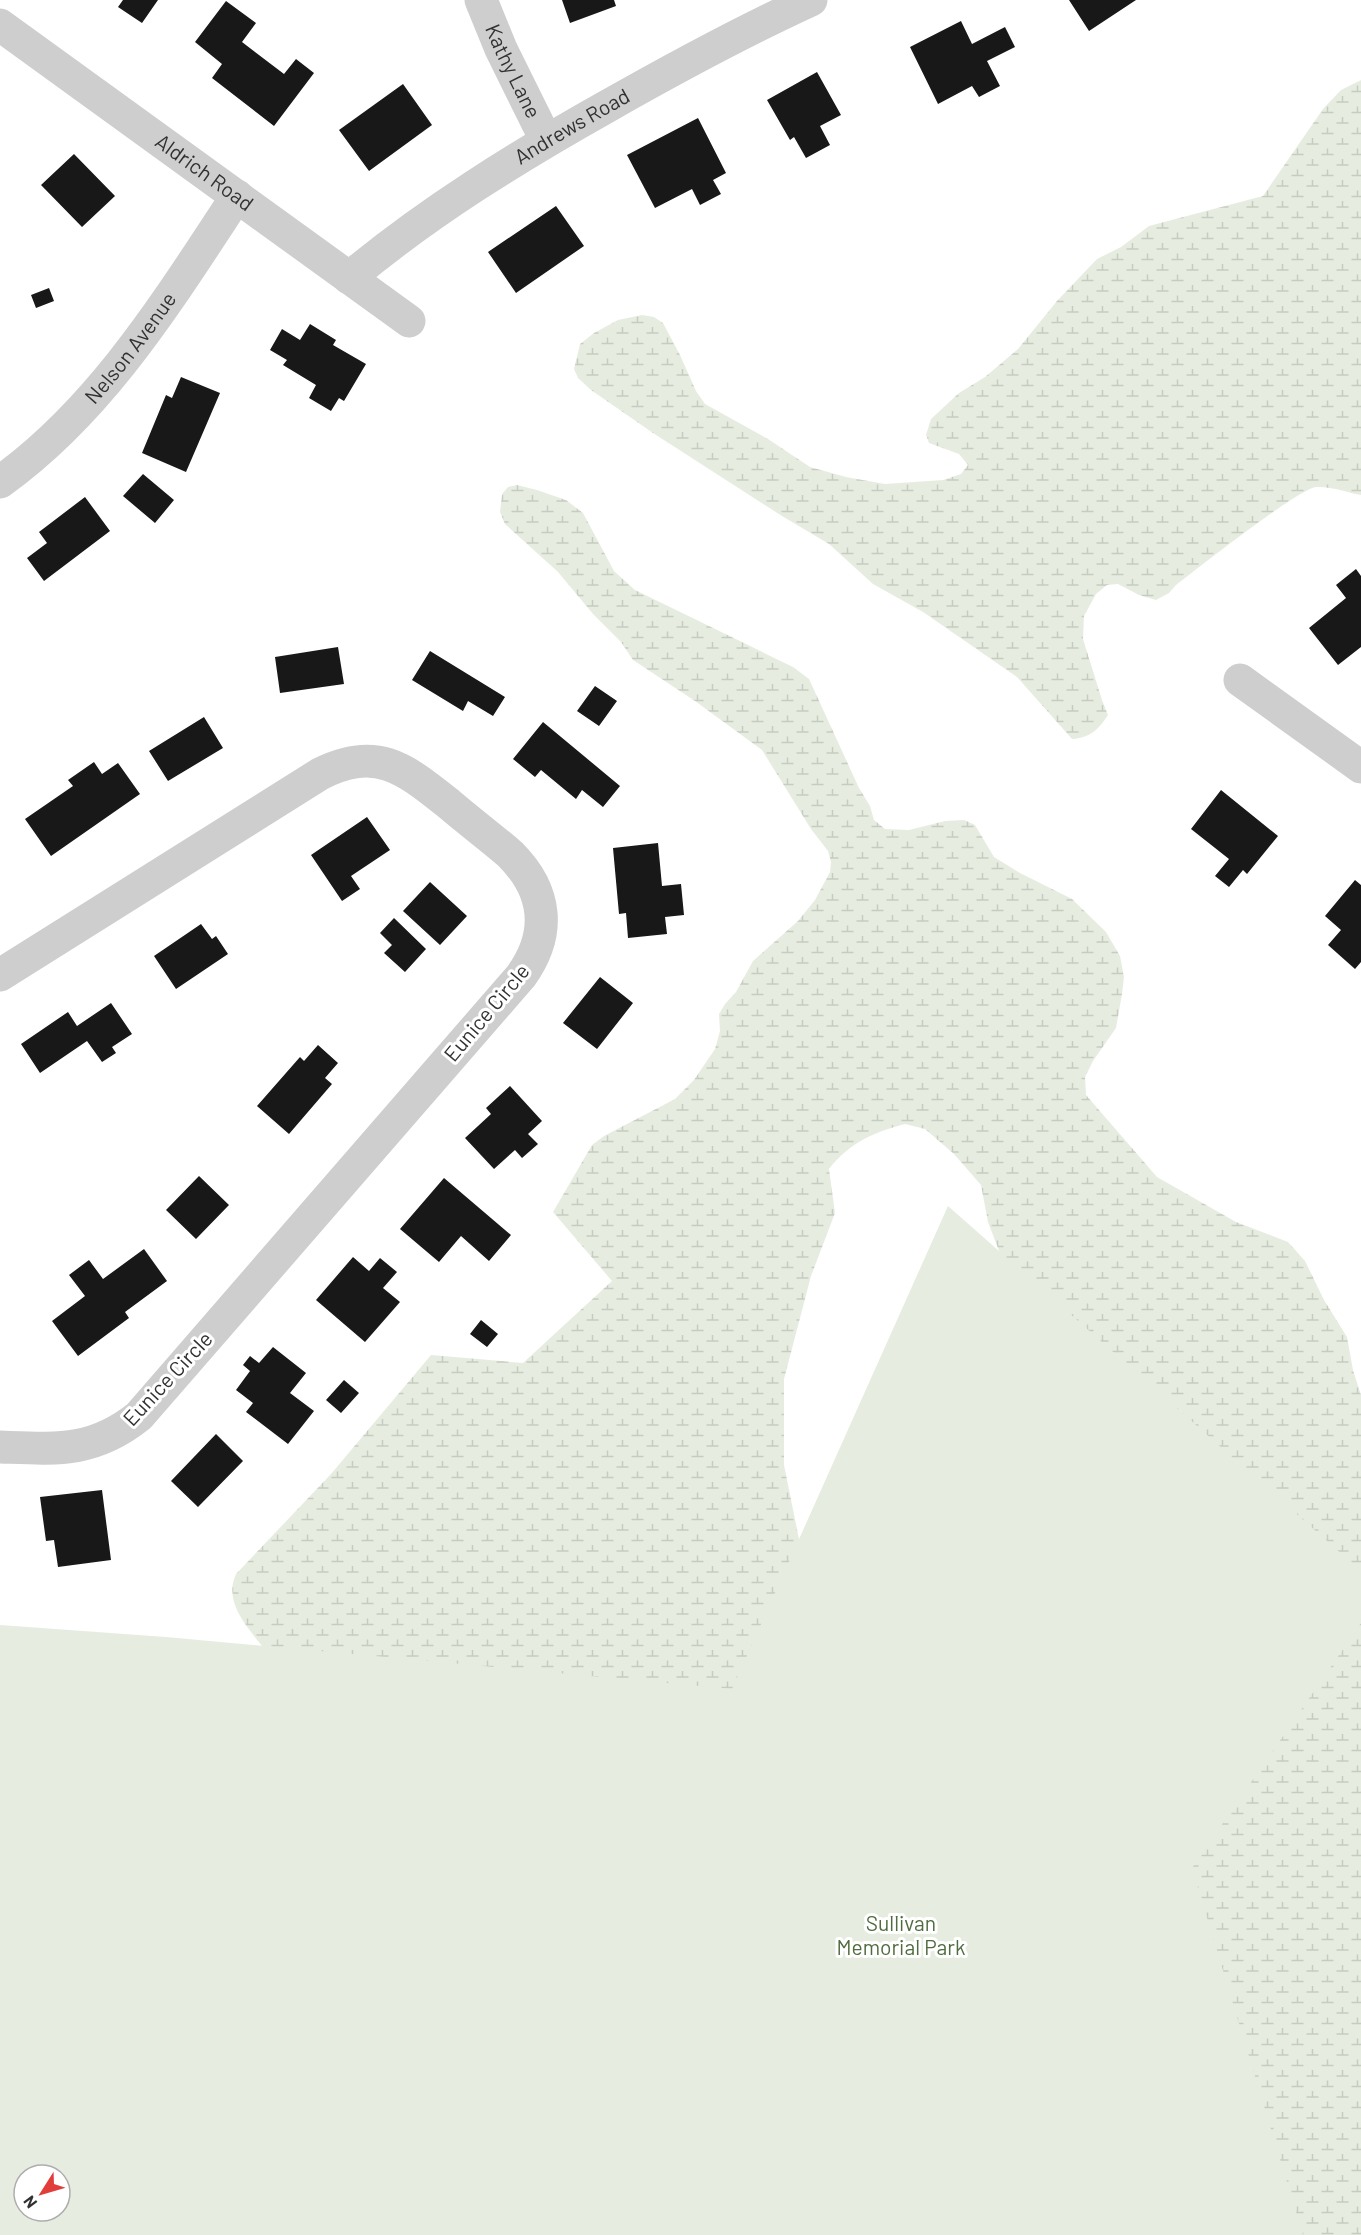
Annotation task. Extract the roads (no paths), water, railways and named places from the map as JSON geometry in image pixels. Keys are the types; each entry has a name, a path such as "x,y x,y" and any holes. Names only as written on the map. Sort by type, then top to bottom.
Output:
{"street":[{"name":"Kathy Lane","path":"481,0 501,50 546,140"},
{"name":"Andrews Road","path":"349,278 431,217 546,140 726,40 811,0"},
{"name":"Aldrich Road","path":"0,25 409,321"},
{"name":"Nelson Avenue","path":"0,482 40,449 111,376 148,327 237,196"},
{"path":"1240,680 1361,767"},
{"name":"Eunice Circle","path":"0,975 320,774 358,761 384,763 409,772 510,854 532,880 541,913 538,946 521,976 139,1416 116,1432 90,1444 48,1449 0,1447"}],"park label":[{"name":"Sullivan Memorial Park","path":"901,1936"}]}
